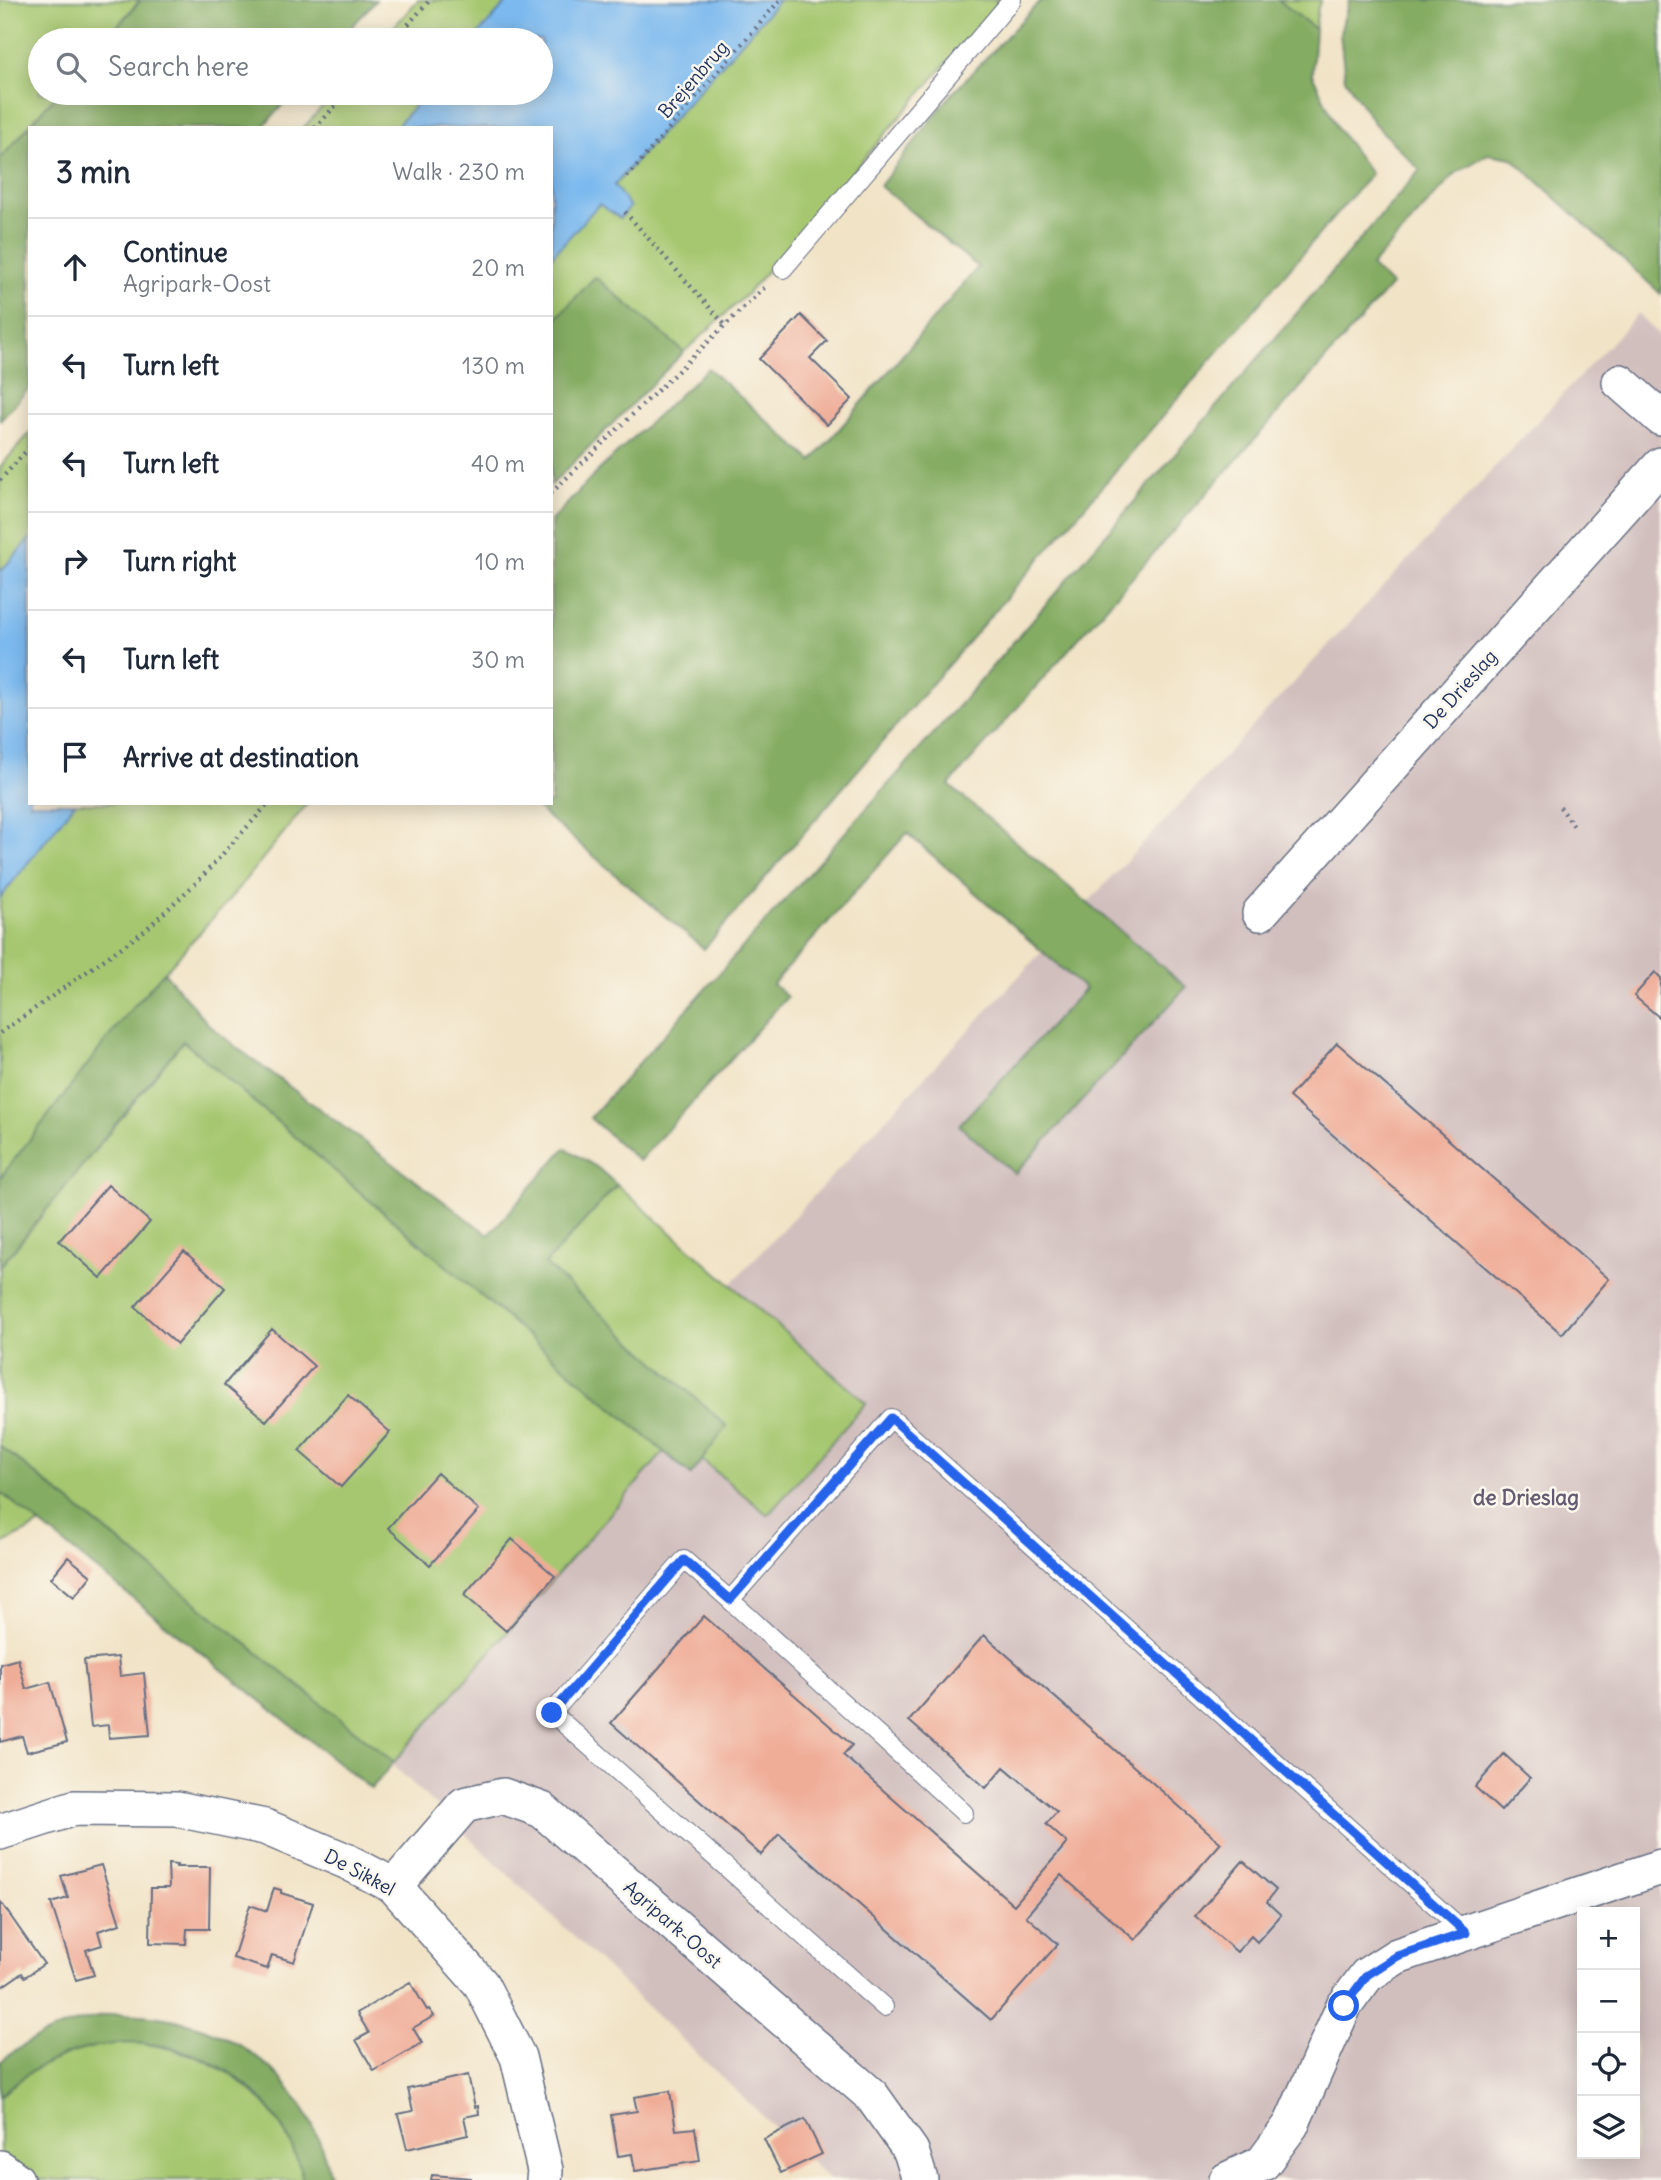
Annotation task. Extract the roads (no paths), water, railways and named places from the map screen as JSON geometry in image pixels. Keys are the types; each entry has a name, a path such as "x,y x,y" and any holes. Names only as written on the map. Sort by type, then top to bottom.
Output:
{"street":[{"path":"1620,382 1661,418"},
{"name":"De Drieslag","path":"1260,913 1661,465"},
{"name":"Agripark-Oost","path":"394,1886 464,1805 503,1796 542,1810 872,2096 911,2151 920,2180"},
{"name":"De Sikkel","path":"0,1832 74,1808 177,1809 265,1827 346,1861 394,1886 481,1984 518,2057 545,2170 544,2180"},
{"path":"1227,2180 1263,2163 1291,2125 1344,2006 1367,1975 1397,1956 1661,1867"},
{"path":"0,2168 16,2180"}],"lane":[{"path":"783,269 1012,0"},
{"path":"730,1600 891,1418 1466,1933"},
{"path":"884,2007 552,1713 684,1560 964,1813"}],"water":[{"path":"509,0 779,0 614,185 630,207 620,218 599,204 553,255 553,126 397,126 415,105 553,105 553,28 484,28"},
{"path":"28,541 28,805 73,805 0,898 0,572"}],"district":[{"name":"de Drieslag","path":"1526,1497"}]}
